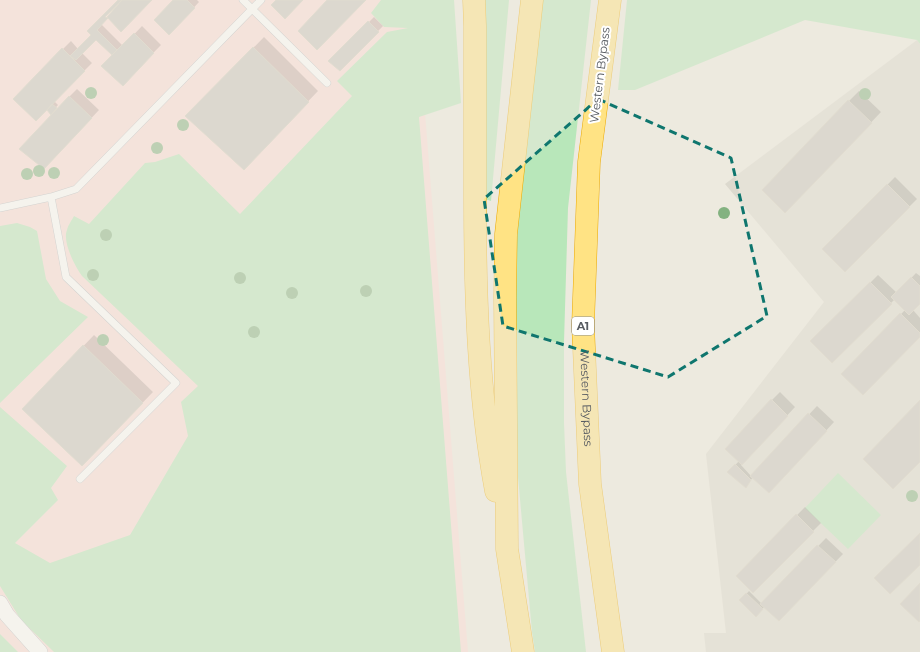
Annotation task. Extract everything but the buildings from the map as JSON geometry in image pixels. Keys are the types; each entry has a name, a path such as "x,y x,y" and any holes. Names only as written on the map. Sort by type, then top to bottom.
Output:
{"highway":[{"path":"474,0 475,246 478,338 484,411 492,472 507,549 523,652"},
{"path":"507,549 505,305 506,234 532,0"},
{"name":"Western Bypass","path":"610,0 589,162 583,325 590,484 613,652"}],"street":[{"path":"0,603 7,615 40,652"}],"lane":[{"path":"243,0 327,83"},
{"path":"0,208 51,197 76,189 261,0"},
{"path":"51,197 66,277 176,383 80,479"}],"highlighted area":[{"path":"598,99 731,158 767,316 668,377 503,326 484,199"}],"shaded area":[{"path":"0,0 416,0 468,652 0,652"},
{"path":"917,40 920,44 920,652 706,652 704,633 726,633 706,454 824,302 725,184"}],"green space":[{"path":"381,0 454,0 461,103 419,117 461,652 54,652 21,620 0,586 0,407 67,466 51,488 58,500 15,543 50,563 130,535 188,436 181,402 198,386 82,276 73,260 66,241 69,224 74,216 89,224 145,163 155,162 179,154 240,214 352,96 337,81 387,32 408,28 384,27 371,13"},
{"path":"484,0 509,0 491,201 482,198"},
{"path":"540,0 591,0 568,208 564,342 564,423 566,472 586,652 535,652 518,477 514,320 519,189"},
{"path":"627,0 920,0 920,44 917,40 805,20 635,90 618,90"},
{"path":"17,223 37,231 46,279 60,301 88,317 0,403 0,226"},
{"path":"838,473 881,515 848,549 805,508"},
{"path":"0,634 18,652 0,652"}]}
